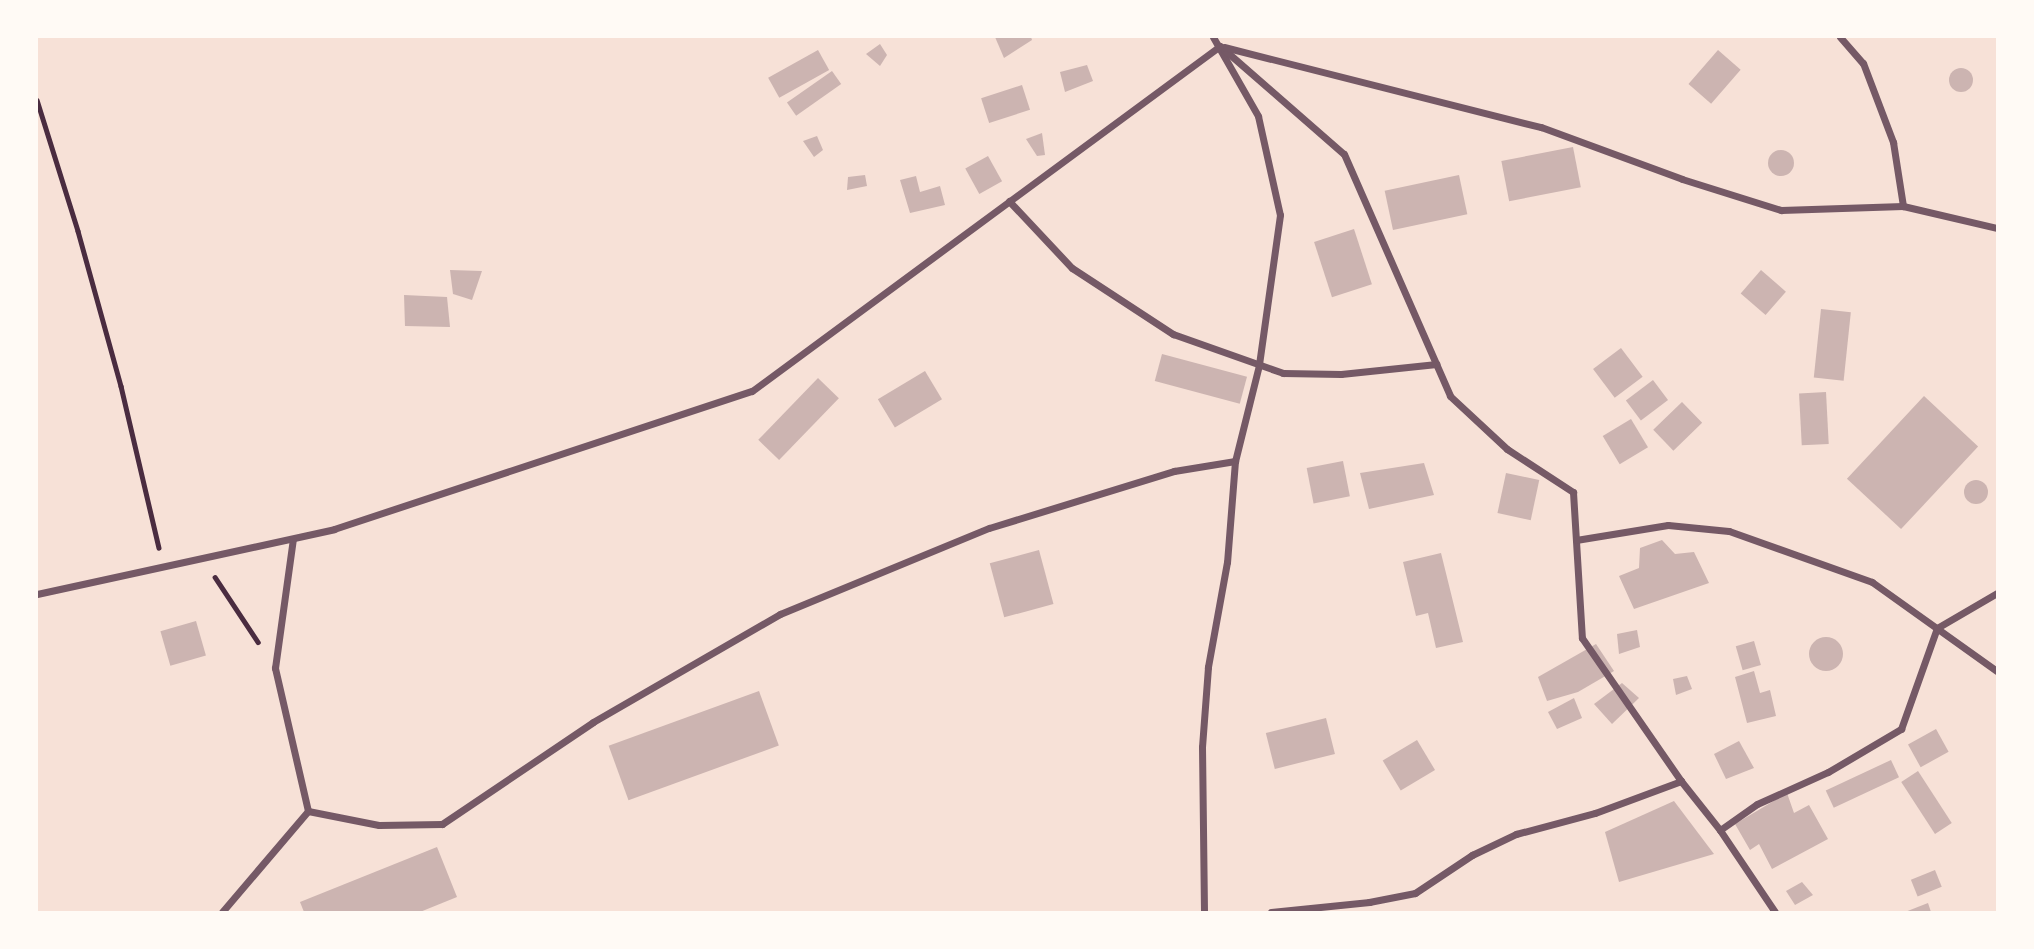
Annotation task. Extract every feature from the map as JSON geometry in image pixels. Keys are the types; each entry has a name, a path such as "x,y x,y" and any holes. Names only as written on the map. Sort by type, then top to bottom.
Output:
{"street":[{"path":"1204,912 1203,734 1208,667 1227,562 1234,461 1259,365 1280,215 1258,116 1213,37"},
{"path":"1840,37 1863,63 1893,142 1903,206"},
{"path":"37,594 334,529 752,391 1220,46"},
{"path":"1220,46 1541,127 1682,179 1781,210 1903,206 1997,228"},
{"path":"1220,46 1344,154 1450,396 1497,440 1573,492 1582,638 1681,781 1720,830 1775,912"},
{"path":"1009,201 1072,268 1173,334 1283,373 1340,374 1436,364"},
{"path":"308,811 379,825 442,824 593,722 780,614 989,528 1174,471 1234,461"},
{"path":"1576,540 1668,525 1730,531 1872,582 1997,671"},
{"path":"293,539 275,668 308,811"},
{"path":"1720,830 1757,804 1828,772 1901,729 1937,628 1997,593"},
{"path":"1271,912 1369,902 1415,893 1472,855 1516,834 1595,813 1681,781"},
{"path":"222,912 308,811"}],"path":[{"path":"37,100 78,231 121,386 149,513 165,568"},
{"path":"205,575 218,578 275,668"}],"building":[{"path":"995,37 1031,37 1032,40 1004,58"},
{"path":"880,44 887,55 880,66 866,54"},
{"path":"818,50 829,70 779,98 768,78"},
{"path":"1718,50 1741,70 1711,104 1688,84"},
{"path":"1087,65 1093,81 1065,92 1060,72"},
{"path":"1961,68 1970,71 1973,80 1970,89 1961,92 1952,89 1949,80 1952,71"},
{"path":"832,71 841,84 796,116 787,103"},
{"path":"1022,85 1030,110 989,123 981,98"},
{"path":"1042,133 1045,155 1037,156 1026,139"},
{"path":"817,136 823,150 814,157 803,141"},
{"path":"1573,147 1581,187 1509,201 1501,161"},
{"path":"1781,150 1790,154 1794,163 1790,172 1781,176 1772,172 1768,163 1772,154"},
{"path":"988,156 1002,181 979,194 965,169"},
{"path":"865,175 867,186 847,190 848,177"},
{"path":"1459,175 1467,214 1393,230 1385,191"},
{"path":"916,176 920,192 940,186 945,205 910,213 900,180"},
{"path":"1354,229 1372,284 1332,297 1314,242"},
{"path":"450,270 482,271 472,300 453,294"},
{"path":"1761,270 1786,292 1766,315 1741,293"},
{"path":"404,295 447,297 450,327 405,326"},
{"path":"1821,309 1851,312 1844,381 1814,378"},
{"path":"1621,348 1643,377 1615,398 1593,369"},
{"path":"1162,354 1247,377 1240,404 1155,381"},
{"path":"925,371 942,399 895,428 878,399"},
{"path":"818,378 839,398 779,460 758,440"},
{"path":"1653,380 1668,400 1641,420 1626,400"},
{"path":"1826,392 1829,444 1802,445 1799,393"},
{"path":"1924,396 1978,446 1901,529 1847,479"},
{"path":"1682,402 1702,423 1673,451 1653,430"},
{"path":"1631,419 1648,447 1620,464 1603,436"},
{"path":"1343,461 1350,496 1314,503 1307,468"},
{"path":"1424,463 1434,495 1369,509 1360,473"},
{"path":"1506,473 1539,480 1531,520 1497,513"},
{"path":"1976,480 1985,483 1988,492 1985,501 1976,504 1967,501 1964,492 1967,483"},
{"path":"1662,540 1675,554 1694,552 1709,583 1634,609 1619,576 1639,568 1640,548"},
{"path":"1039,550 1053,604 1004,617 990,563"},
{"path":"1441,553 1463,642 1436,648 1428,613 1416,616 1403,562"},
{"path":"196,621 206,656 170,666 160,631"},
{"path":"1637,630 1640,647 1619,654 1617,634"},
{"path":"1826,637 1838,642 1843,654 1838,666 1826,671 1814,666 1809,654 1814,642"},
{"path":"1754,641 1761,665 1743,670 1736,646"},
{"path":"1596,644 1614,671 1578,692 1547,701 1538,677"},
{"path":"1754,671 1760,693 1770,690 1776,716 1747,723 1735,677"},
{"path":"1687,676 1692,689 1676,695 1673,679"},
{"path":"1622,683 1639,698 1612,724 1594,704"},
{"path":"759,691 779,746 628,800 609,746"},
{"path":"1574,698 1582,718 1557,729 1548,712"},
{"path":"1326,718 1335,754 1275,769 1266,733"},
{"path":"1936,729 1949,752 1921,767 1908,745"},
{"path":"1417,740 1435,770 1401,791 1383,761"},
{"path":"1739,741 1754,768 1726,779 1714,754"},
{"path":"1891,760 1899,777 1834,808 1826,790"},
{"path":"1918,771 1952,823 1935,834 1901,782"},
{"path":"1787,793 1794,813 1809,805 1828,839 1772,869 1759,844 1750,850 1735,824"},
{"path":"1674,801 1714,854 1619,882 1605,832"},
{"path":"437,847 457,897 420,912 304,912 300,902"},
{"path":"1935,870 1942,887 1918,896 1911,880"},
{"path":"1802,882 1813,895 1795,905 1786,891"},
{"path":"1928,903 1931,912 1905,912"}]}
